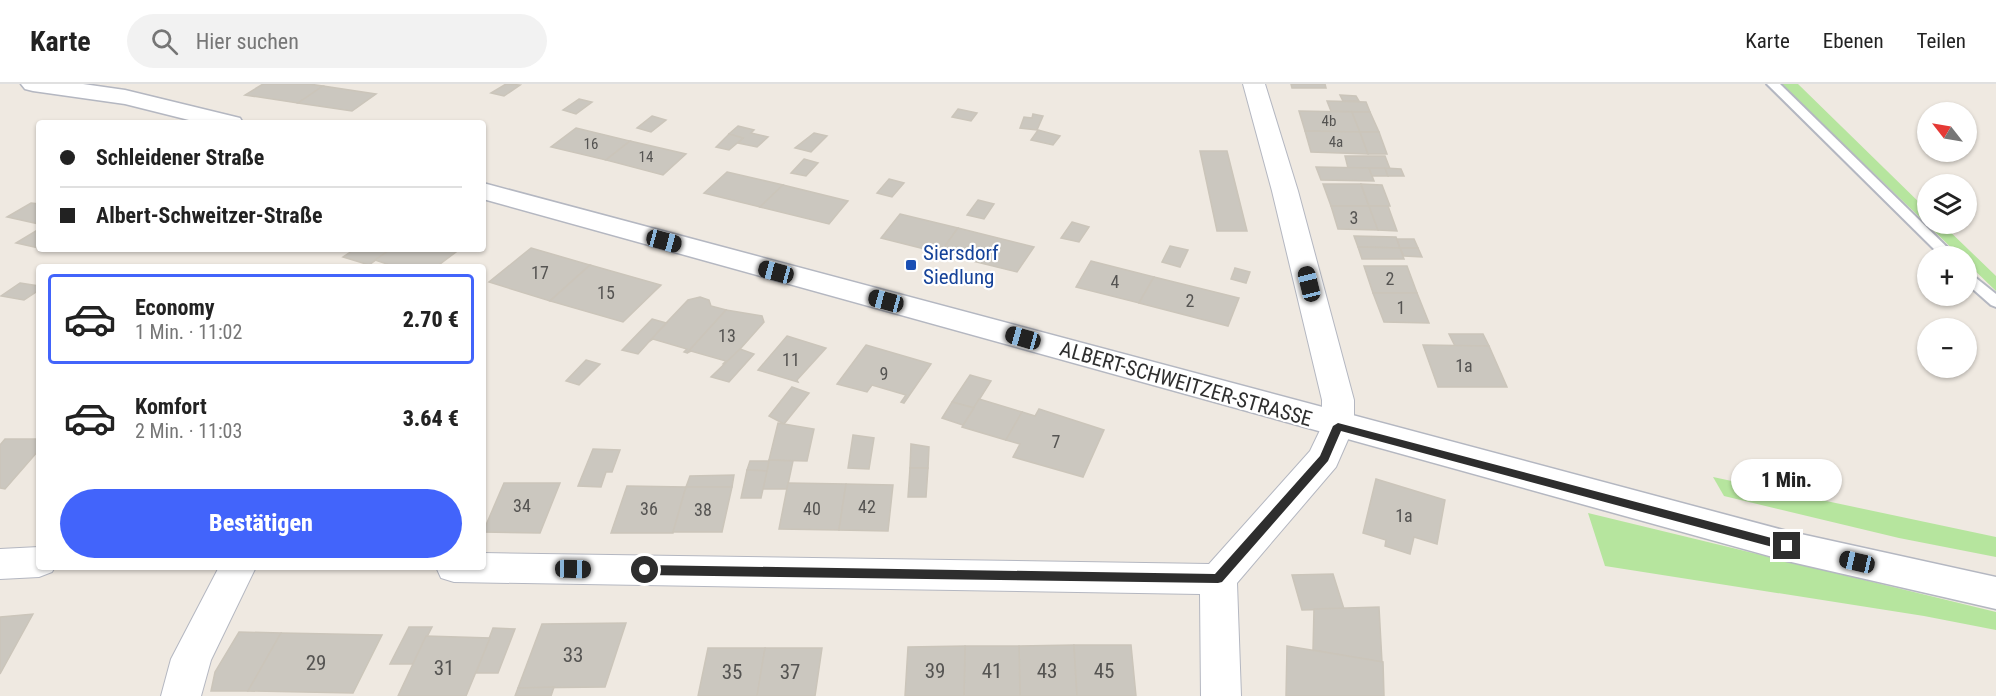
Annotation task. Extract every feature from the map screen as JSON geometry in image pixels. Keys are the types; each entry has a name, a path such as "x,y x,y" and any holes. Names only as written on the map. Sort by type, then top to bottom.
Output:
{"main road":[{"path":"33,84 125,97 219,120"},
{"name":"ALBERT-SCHWEITZER-STRASSE","path":"486,192 1338,426 1787,546 1996,592"}],"street":[{"path":"1221,696 1218,579 1324,458 1338,426 1338,400 1285,191 1254,84"},
{"path":"0,564 36,562"},
{"path":"486,568 1218,579"},
{"path":"181,696 191,659 236,570"}],"lane":[{"path":"1773,84 1939,246"},
{"path":"1977,284 1996,302"}],"green space":[{"path":"1781,84 1798,84 1917,200 1917,215"},
{"path":"1937,234 1952,234 1965,246 1950,246"},
{"path":"1977,258 1996,276 1996,291 1977,273"},
{"path":"1713,477 1996,537 1996,557 1899,538 1724,496"},
{"path":"1588,513 1996,612 1996,630 1924,616 1605,566"}],"building":[{"path":"263,84 323,86 298,103 245,95"},
{"path":"506,84 520,85 504,96 491,93"},
{"path":"1291,84 1325,84 1326,88 1292,88"},
{"path":"323,86 376,94 352,111 298,103"},
{"path":"1340,95 1356,96 1359,101 1343,101"},
{"path":"579,99 592,102 576,114 563,110"},
{"path":"1327,101 1366,102 1370,112 1331,111"},
{"path":"958,109 977,113 971,121 952,117"},
{"path":"1299,111 1352,112 1360,132 1305,131"},
{"path":"1352,112 1370,112 1379,132 1360,132"},
{"path":"1033,114 1043,116 1037,130 1020,128 1024,117 1032,118"},
{"path":"652,116 666,120 651,132 637,128"},
{"path":"738,126 754,130 751,133 768,137 757,147 738,143 743,138 729,134"},
{"path":"576,128 630,141 606,160 551,147"},
{"path":"1038,130 1060,136 1053,145 1031,140"},
{"path":"1305,131 1360,132 1368,154 1311,152"},
{"path":"1360,132 1379,132 1387,154 1368,154"},
{"path":"814,133 827,136 811,152 795,148"},
{"path":"729,134 743,138 729,150 716,147"},
{"path":"630,141 686,154 663,175 606,160"},
{"path":"1200,151 1227,151 1247,231 1217,231"},
{"path":"1345,156 1385,156 1390,169 1348,168"},
{"path":"804,159 818,163 806,176 791,173"},
{"path":"1316,167 1369,168 1374,181 1321,180"},
{"path":"1369,168 1385,168 1388,176 1372,176"},
{"path":"1385,168 1401,169 1404,176 1388,176"},
{"path":"727,172 783,185 760,207 704,193"},
{"path":"889,179 904,183 892,197 877,193"},
{"path":"1323,184 1361,184 1369,206 1331,206"},
{"path":"1361,184 1382,185 1390,206 1369,206"},
{"path":"783,185 848,201 829,224 760,207"},
{"path":"978,200 994,204 984,219 967,215"},
{"path":"31,203 36,204 36,223 7,217"},
{"path":"1331,206 1369,206 1378,230 1338,229"},
{"path":"1369,206 1388,206 1397,231 1378,230"},
{"path":"900,214 958,228 940,253 881,238"},
{"path":"1072,222 1089,227 1079,242 1061,238"},
{"path":"958,228 1034,247 1017,272 940,253"},
{"path":"36,231 36,247 16,243"},
{"path":"1354,236 1396,237 1400,248 1358,247"},
{"path":"1397,239 1414,239 1418,248 1400,248"},
{"path":"1170,246 1188,250 1180,267 1162,262"},
{"path":"1358,247 1400,248 1404,259 1362,259"},
{"path":"531,248 590,265 550,301 489,282"},
{"path":"1400,248 1418,248 1422,257 1404,256"},
{"path":"350,252 387,252 370,264 343,257"},
{"path":"387,252 456,252 440,264 387,264 375,260"},
{"path":"1091,261 1154,277 1139,303 1076,287"},
{"path":"590,265 661,285 623,322 550,301"},
{"path":"1364,266 1407,266 1417,293 1373,293"},
{"path":"1235,268 1250,272 1246,283 1231,279"},
{"path":"1154,277 1239,298 1228,326 1139,303"},
{"path":"20,283 36,286 36,292 24,300 1,296"},
{"path":"1373,293 1417,293 1429,323 1384,322"},
{"path":"700,297 709,300 711,306 726,310 687,353 684,352 687,349 653,339 648,342 688,300"},
{"path":"726,310 762,316 764,322 726,365 723,364 726,361 691,351 687,353"},
{"path":"652,319 666,323 638,354 622,350"},
{"path":"1449,334 1483,334 1489,346 1455,346"},
{"path":"787,336 826,348 797,380 798,382 758,370"},
{"path":"866,345 931,364 904,403 901,402 906,395 872,385 867,392 837,384"},
{"path":"1423,345 1489,346 1507,387 1438,387"},
{"path":"740,349 754,354 729,382 711,377"},
{"path":"586,360 600,364 579,385 566,381"},
{"path":"970,375 991,381 974,408 952,402"},
{"path":"792,387 809,393 784,424 769,416"},
{"path":"979,399 1022,412 1006,440 962,427"},
{"path":"952,402 974,408 963,425 942,418"},
{"path":"1039,409 1104,430 1083,477 1013,457 1020,444 1006,440 1022,412 1035,416"},
{"path":"778,423 814,429 807,461 769,460"},
{"path":"853,435 874,438 869,469 848,468"},
{"path":"5,439 36,439 36,453 5,489 0,488 0,445"},
{"path":"911,444 929,447 928,468 910,468"},
{"path":"593,449 620,450 612,472 606,472 601,487 578,486"},
{"path":"769,460 793,461 787,489 763,489"},
{"path":"750,461 769,461 767,471 747,470"},
{"path":"910,468 928,468 926,497 908,497"},
{"path":"747,470 767,471 761,498 741,498"},
{"path":"734,475 732,487 686,487 690,476"},
{"path":"1376,479 1445,500 1437,544 1414,537 1410,554 1385,546 1386,540 1363,533"},
{"path":"504,483 560,483 540,533 486,532 486,525"},
{"path":"788,483 846,484 839,530 779,529"},
{"path":"846,484 893,485 888,531 839,530"},
{"path":"627,486 686,487 673,533 611,533"},
{"path":"686,487 732,487 722,532 673,532"},
{"path":"1333,574 1344,609 1302,610 1292,575"},
{"path":"1379,607 1382,662 1313,650 1314,609"},
{"path":"33,614 0,674 0,617"},
{"path":"626,623 605,687 518,688 542,624"},
{"path":"409,627 432,627 413,664 390,664"},
{"path":"493,628 515,629 498,673 476,673"},
{"path":"239,632 281,633 248,691 211,691 215,672"},
{"path":"281,633 382,635 353,693 248,691"},
{"path":"426,636 490,638 466,696 398,696"},
{"path":"1074,645 1077,696 1020,696 1019,646"},
{"path":"1074,645 1131,645 1136,696 1077,696"},
{"path":"965,646 1019,646 1020,696 964,696"},
{"path":"965,646 964,696 905,696 908,647"},
{"path":"1287,646 1383,662 1384,696 1286,696"},
{"path":"708,648 765,648 757,696 698,696"},
{"path":"765,648 822,648 815,696 757,696"},
{"path":"554,687 551,696 515,696 518,688"}],"place":[{"name":"Siersdorf Siedlung","path":"911,265"}],"route":[{"path":"645,570 1218,579 1324,458 1338,426 1787,546"}]}
